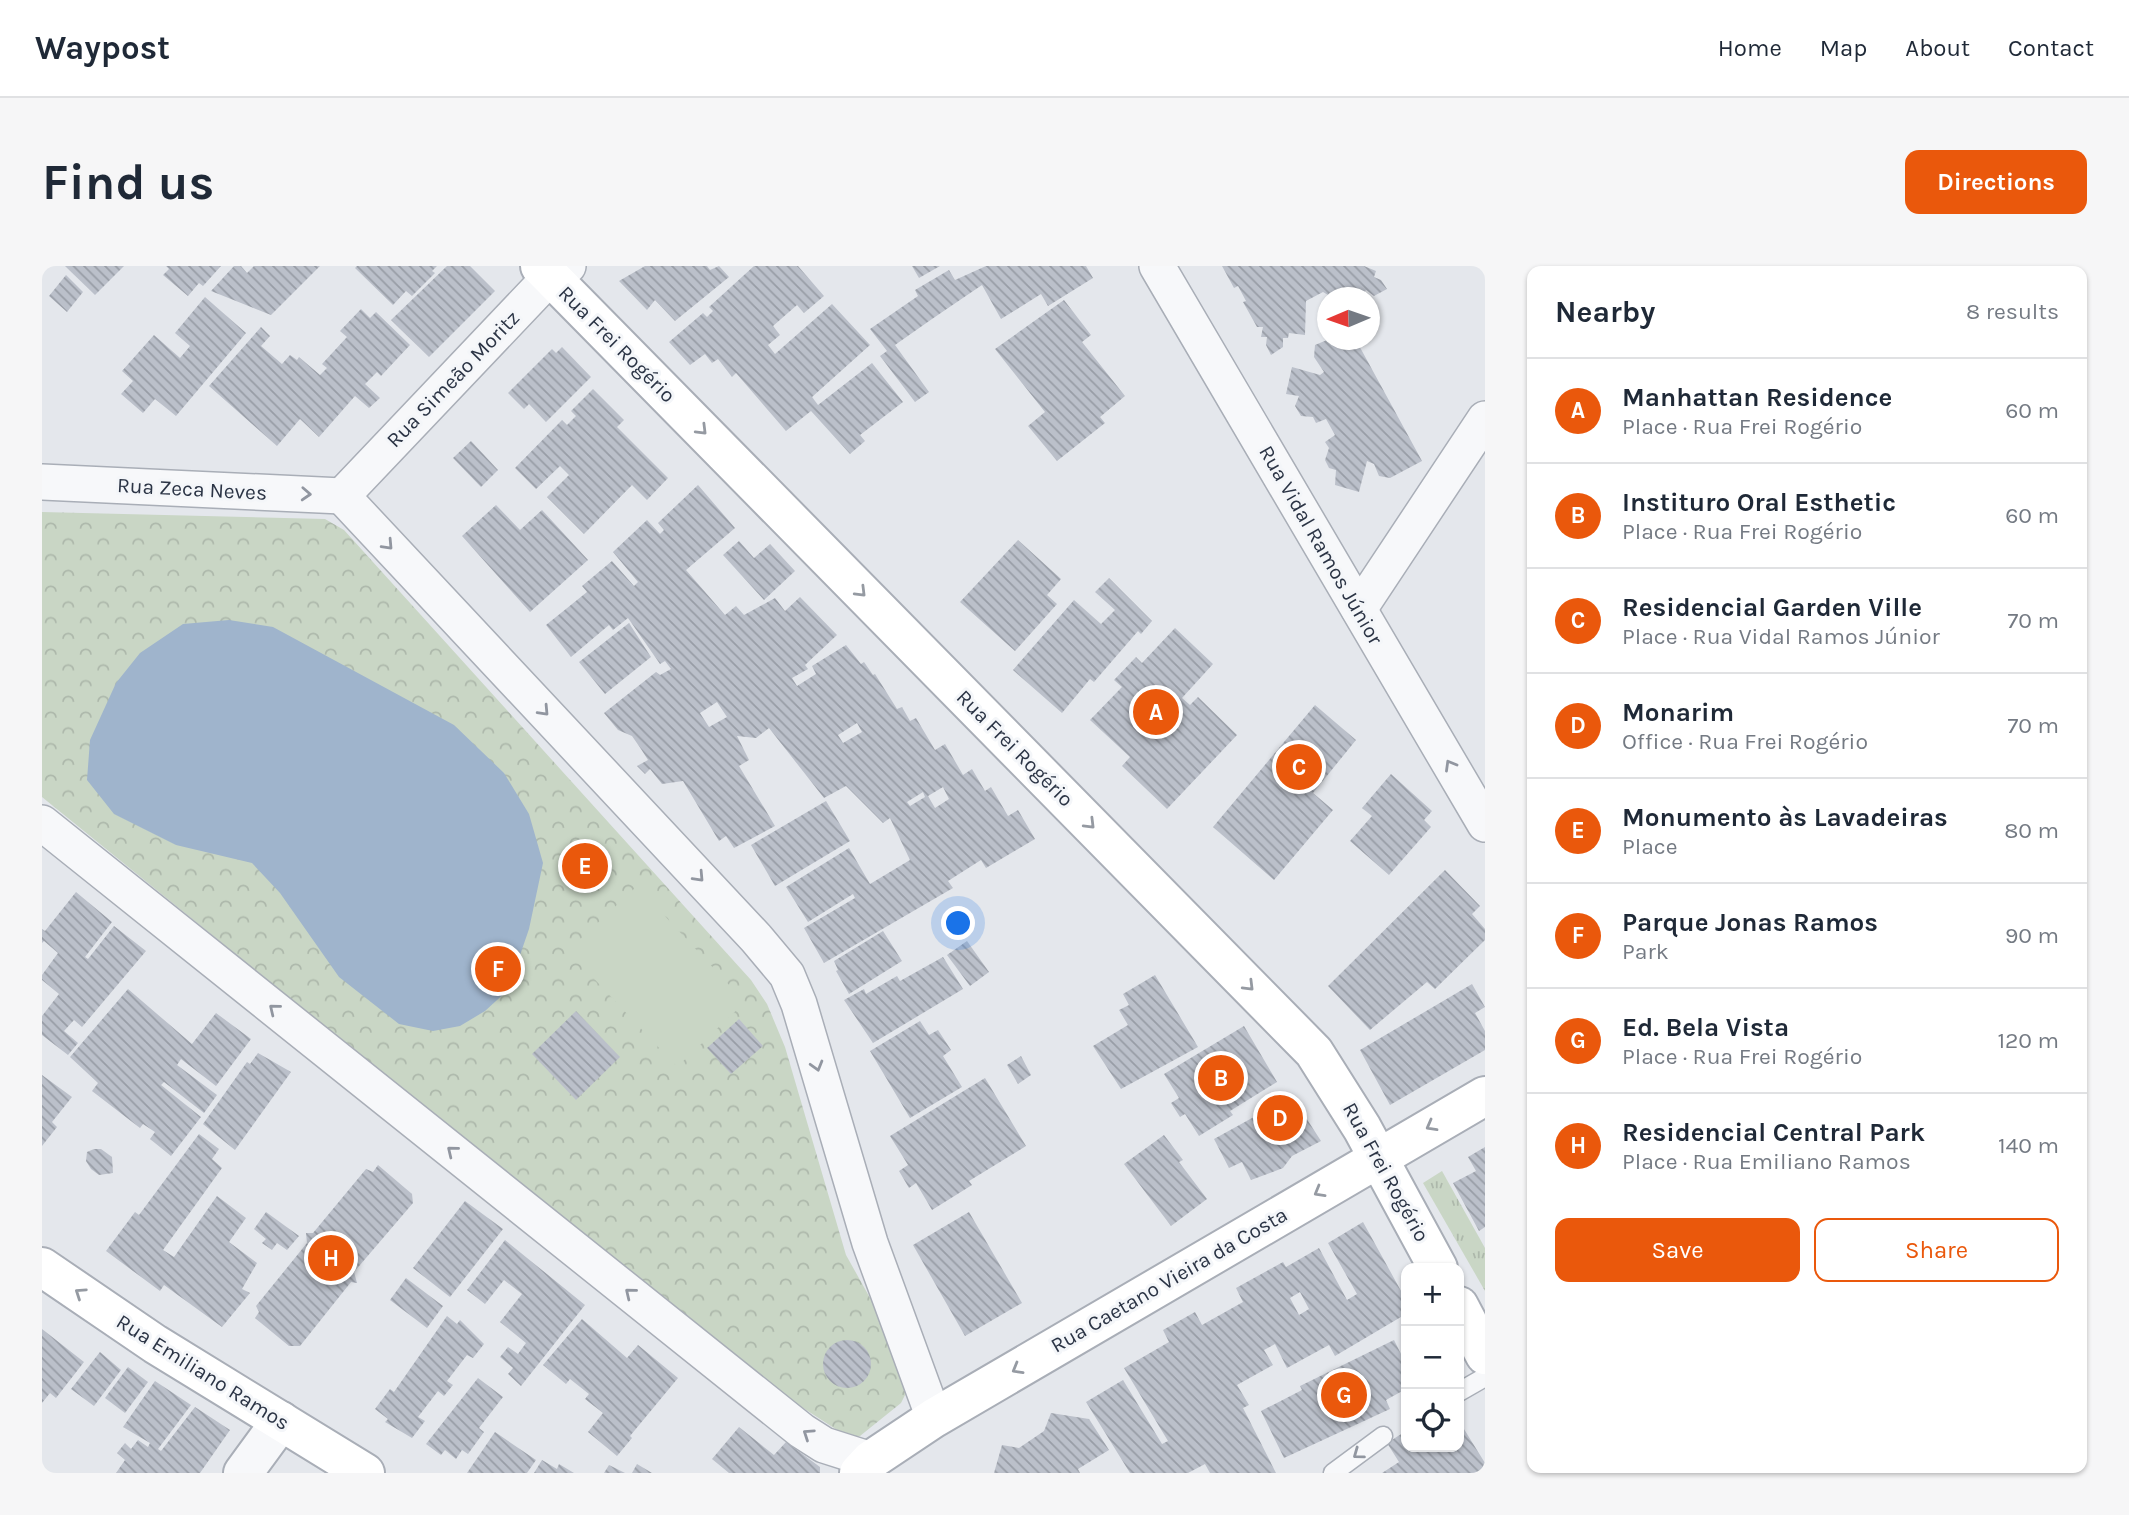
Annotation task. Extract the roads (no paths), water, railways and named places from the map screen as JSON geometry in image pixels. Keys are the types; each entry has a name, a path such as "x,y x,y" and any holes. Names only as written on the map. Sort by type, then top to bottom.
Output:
{"main road":[{"name":"Rua Frei Rogério","path":"553,269 1314,1052 1339,1088 1435,1263"},
{"name":"Rua Caetano Vieira da Costa","path":"865,1466 934,1418 1377,1156 1485,1096"},
{"name":"Rua Emiliano Ramos","path":"42,1267 155,1344 365,1473"},
{"path":"1464,1315 1485,1355"}],"street":[{"name":"Rua Vidal Ramos Júnior","path":"1157,266 1485,824"},
{"name":"Rua Simeão Moritz","path":"342,496 553,269"},
{"path":"1359,609 1485,419"},
{"name":"Rua Zeca Neves","path":"42,482 342,496"},
{"path":"342,496 756,938 787,975 799,1004 870,1243 934,1418"},
{"path":"42,823 802,1431 865,1466"},
{"path":"243,1473 281,1420"}],"lane":[{"path":"1464,1389 1485,1377"},
{"path":"1333,1473 1383,1436"}],"water":[{"path":"229,620 273,627 454,725 504,773 529,814 543,863 529,929 508,990 485,1011 460,1026 433,1031 399,1024 339,977 280,893 252,863 176,845 114,814 87,780 90,740 116,683 140,653 183,624"}],"place":[{"name":"Manhattan Residence","path":"1156,712"},
{"name":"Residencial Garden Ville","path":"1299,767"},
{"name":"Monumento às Lavadeiras","path":"585,866"},
{"name":"Parque Jonas Ramos","path":"498,969"},
{"name":"Instituro Oral Esthetic","path":"1221,1078"},
{"name":"Monarim","path":"1280,1118"},
{"name":"Residencial Central Park","path":"331,1258"},
{"name":"Ed. Bela Vista","path":"1344,1395"}]}
